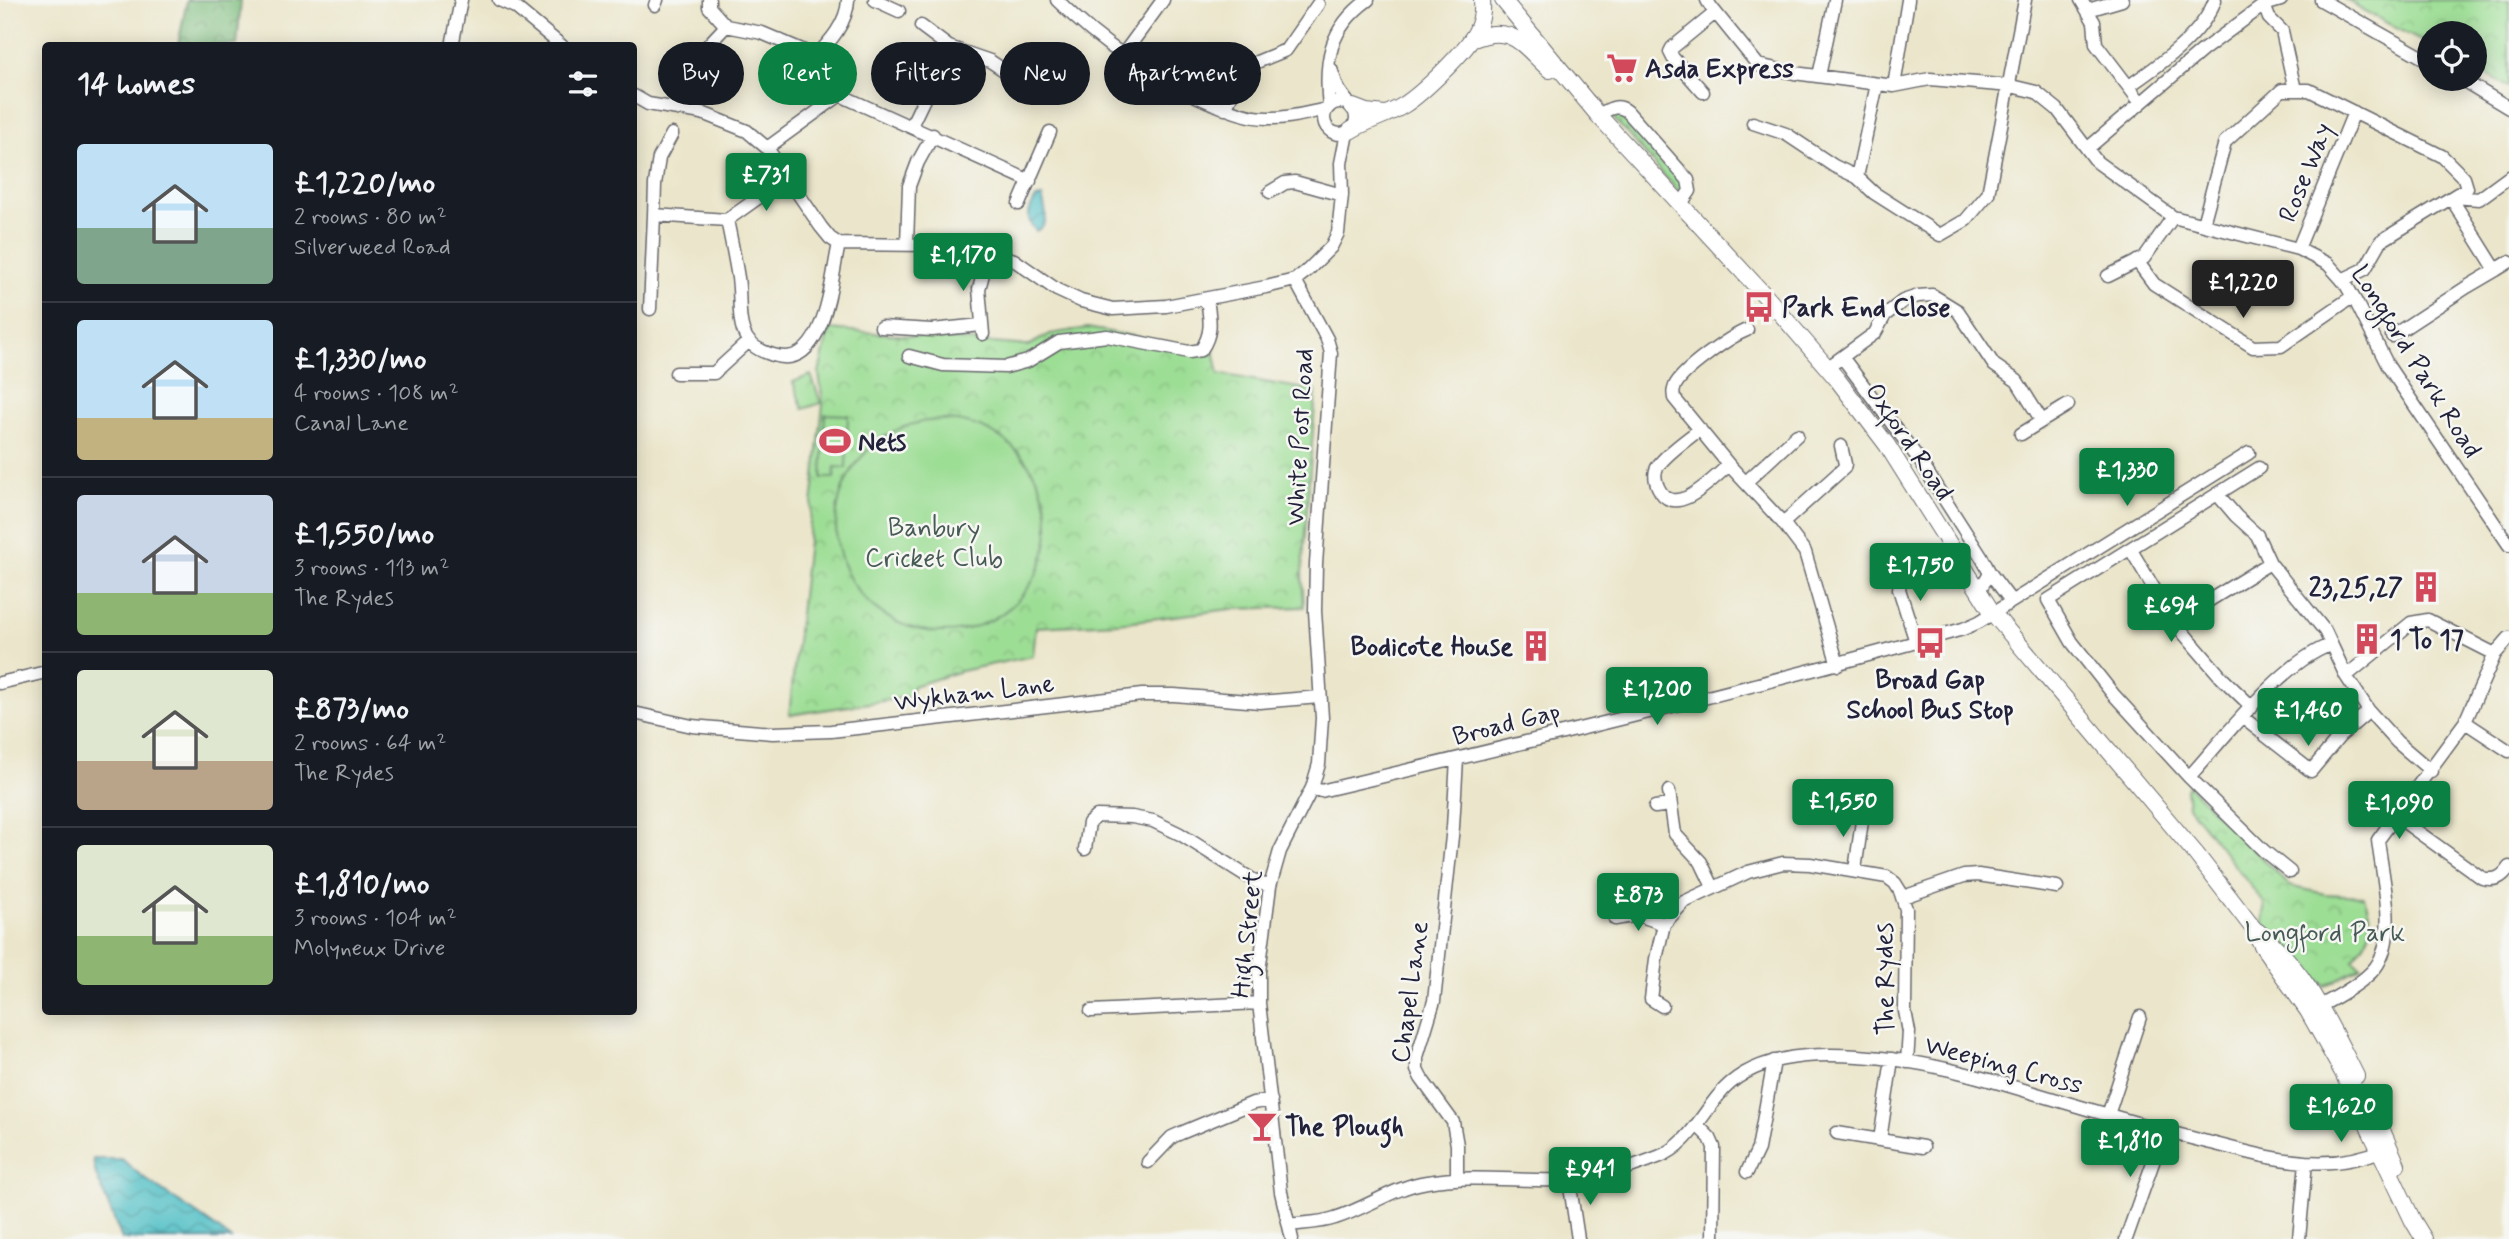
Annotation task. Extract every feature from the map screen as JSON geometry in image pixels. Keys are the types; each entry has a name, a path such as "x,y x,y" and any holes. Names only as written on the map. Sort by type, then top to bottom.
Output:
{"main road":[{"path":"1349,132 1403,106 1421,92 1471,40 1481,19 1482,0"},
{"name":"Oxford Road","path":"1503,0 1598,116 1769,300 1838,379 1887,445 1992,612 2196,855 2252,928 2276,945 2314,1009 2357,1100 2421,1218 2425,1239"},
{"path":"1471,40 1490,33 1513,36 1579,93"},
{"path":"1351,106 1366,112 1388,113"}],"street":[{"path":"453,42 461,0"},
{"path":"499,0 517,3 557,42"},
{"path":"709,0 709,7 726,26 762,33 784,42"},
{"path":"829,42 848,4 869,0"},
{"path":"875,0 899,11"},
{"path":"1057,0 1106,42"},
{"path":"1132,42 1163,0"},
{"path":"1341,163 1324,119 1328,108 1326,83 1332,42 1350,15 1368,0"},
{"path":"1819,76 1835,0"},
{"path":"1894,86 1908,0"},
{"path":"1753,123 1786,134 1857,177 1874,193 1940,235 1966,220 1989,194 2025,0"},
{"path":"2122,0 2085,5 2094,22 2096,44 2141,103"},
{"path":"2129,86 2150,72 2197,29 2215,0"},
{"path":"2087,149 2203,50 2264,5 2281,0"},
{"path":"2321,0 2417,54"},
{"path":"1225,109 1242,73 1256,62 1286,50 1318,5"},
{"path":"1703,92 1670,52 1713,5"},
{"name":"Longford Park Road","path":"1713,5 1758,65 1894,86 1930,79 2011,86 2036,92 2057,110 2097,162 2173,217 2298,249 2328,264 2342,280 2388,366 2509,545"},
{"path":"2264,5 2269,18 2282,31 2295,90"},
{"path":"711,42 726,26"},
{"path":"921,26 942,42"},
{"path":"637,98 648,104 702,113 747,131 767,148 821,227 839,244 907,244 989,252 1027,267 1057,290 1081,301 1113,309 1166,306 1295,280 1331,247 1338,233 1342,195 1341,163 1349,132 1356,122 1351,106 1338,89 1329,62"},
{"path":"1857,177 1877,84"},
{"path":"2203,224 2225,142 2282,90 2309,90 2442,156 2464,178 2468,188 2381,241 2365,269 2342,280"},
{"path":"2481,91 2509,108"},
{"path":"857,102 1030,181"},
{"path":"1290,117 1328,108 1336,102 1351,106"},
{"path":"767,148 825,105"},
{"path":"911,126 921,105"},
{"path":"1216,105 1255,117 1307,119 1338,134 1349,132"},
{"path":"1598,116 1612,107 1622,107 1627,111 1688,180 1690,191 1679,205"},
{"name":"Rose Way","path":"2298,249 2354,112"},
{"path":"1019,204 1050,132"},
{"path":"650,309 655,184 659,158 672,134"},
{"path":"907,244 909,186 933,135"},
{"path":"2452,197 2479,199 2509,177"},
{"path":"654,215 727,220 786,178"},
{"path":"1270,192 1285,183 1295,182 1342,195"},
{"path":"2452,197 2496,270"},
{"path":"2108,276 2144,257 2173,217"},
{"path":"727,220 739,281 745,337 764,352 778,356 794,355 811,345 822,320 839,244"},
{"path":"881,327 982,330 979,289 989,252"},
{"path":"2137,261 2154,284 2253,347 2281,346 2352,297"},
{"path":"2392,336 2509,262"},
{"name":"White Post Road","path":"1295,280 1328,339 1331,353 1316,564 1315,611 1321,697"},
{"path":"1827,368 1875,333 1885,315 1903,301 1932,295 1958,311 1994,365 2017,382 2042,421"},
{"path":"909,356 943,365 1006,367 1028,361 1059,342 1108,336 1189,352 1201,350 1209,337 1211,325 1208,299"},
{"path":"1747,330 1733,336 1676,384 1673,390 1677,403 1783,523 1805,552 1838,665"},
{"path":"676,373 714,373 749,341"},
{"path":"1842,357 1918,458 1990,573 2011,601"},
{"path":"2021,434 2068,405"},
{"path":"1700,429 1659,465 1655,478 1661,493 1668,499 1677,500 1692,496 1729,465"},
{"path":"1746,482 1797,435"},
{"path":"1783,523 1844,468 1841,446"},
{"name":"Broad Gap","path":"1312,788 1321,791 1457,759 1838,665 1963,629 1979,622 2249,453"},
{"path":"2259,468 2048,600 2072,642 2113,694 2189,777 2264,852 2290,872"},
{"path":"2218,495 2257,535 2270,563 2325,631 2346,676 2369,711 2397,742 2431,771"},
{"path":"2131,550 2174,622 2222,678 2252,707"},
{"path":"2174,622 2270,563"},
{"path":"1903,564 1899,589 1916,642"},
{"path":"1978,592 1990,573"},
{"path":"2346,676 2418,620 2428,620 2495,654"},
{"path":"2314,1009 2340,995 2375,969 2386,946 2388,924 2378,840 2465,722 2495,654 2509,638"},
{"path":"2189,777 2291,668 2316,650 2330,645"},
{"path":"0,683 42,673"},
{"name":"Wykham Lane","path":"637,714 692,726 773,733 831,732 1142,695 1260,702 1321,697"},
{"name":"High Street","path":"1292,1239 1281,1192 1259,1003 1259,972 1269,886 1280,851 1312,788 1319,764 1321,697"},
{"path":"2242,718 2311,771 2340,736 2369,711"},
{"path":"2465,722 2509,751"},
{"name":"Chapel Lane","path":"1457,759 1453,827 1434,1001 1417,1057 1417,1070 1421,1078 1453,1122 1457,1145 1457,1179"},
{"path":"1669,791 1675,834 1701,862 1713,887"},
{"path":"1655,807 1670,805"},
{"path":"1855,870 1863,814"},
{"path":"1085,849 1089,822 1097,816 1142,818 1180,834 1258,883 1269,886"},
{"path":"2396,816 2482,878 2493,880 2503,876 2509,867"},
{"name":"The Rydes","path":"1664,924 1684,902 1713,887 1748,872 1783,863 1810,863 1887,877 1895,883 1906,909 1905,1010 1909,1032 1907,1062"},
{"name":"The Rydes","path":"1903,897 1964,876 1978,874 2057,887"},
{"path":"1615,919 1638,915 1664,924 1650,1002"},
{"path":"1091,1011 1259,1003"},
{"path":"2108,1115 2140,1017"},
{"name":"Weeping Cross","path":"1289,1225 1335,1218 1408,1186 1457,1179 1569,1180 1615,1172 1676,1148 1698,1125 1720,1093 1754,1068 1774,1061 1827,1055 1892,1059 1988,1079 2164,1131 2271,1158 2306,1162 2356,1160 2385,1149"},
{"path":"1880,1140 1892,1059"},
{"path":"1747,1172 1758,1149 1774,1061"},
{"path":"1148,1162 1164,1144 1181,1132 1253,1103 1271,1100"},
{"path":"1698,1125 1714,1147 1713,1239"},
{"path":"2126,1239 2164,1131"},
{"path":"1837,1133 1923,1147"},
{"path":"2300,1239 2306,1162"},
{"path":"1569,1180 1578,1239"}],"green space":[{"path":"187,0 241,0 237,42 179,42"},
{"path":"2346,0 2509,0 2509,88 2487,75 2487,21 2417,21 2417,39"},
{"path":"1617,111 1620,111 1683,179 1684,193 1680,193 1615,120"},
{"name":"Banbury Cricket Club","path":"1087,328 1214,350 1219,374 1316,391 1302,573 1304,607 1231,609 1118,623 1036,627 1033,656 961,671 913,686 909,697 789,715 823,404 819,373 829,329 1028,346 1050,334"},
{"path":"811,375 821,403 803,409 793,382"},
{"name":"Nets","path":"825,414 848,415 846,468 835,467 834,478 822,478"},
{"name":"Banbury Cricket Club","path":"942,420 983,428 1017,451 1040,485 1048,526 1040,567 1017,601 983,624 942,632 901,624 867,601 844,567 836,526 844,485 867,451 901,428"},
{"name":"Longford Park","path":"2188,785 2290,886 2325,894 2364,896 2370,929 2365,943 2353,959 2361,967 2325,986 2264,926 2264,903 2188,806"}],"water":[{"path":"1042,197 1046,212 1045,221 1036,231 1030,223 1030,211 1036,198"},
{"path":"93,1159 122,1159 148,1181 231,1239 122,1239 96,1175"}],"place":[{"name":"Asda Express","path":"1622,68"},
{"name":"Park End Close","path":"1759,307"},
{"name":"Nets","path":"835,441"},
{"name":"23,25,27","path":"2426,587"},
{"name":"1 To 17","path":"2367,639"},
{"name":"Broad Gap School Bus Stop","path":"1930,643"},
{"name":"Bodicote House","path":"1536,646"},
{"name":"The Plough","path":"1262,1126"}]}
